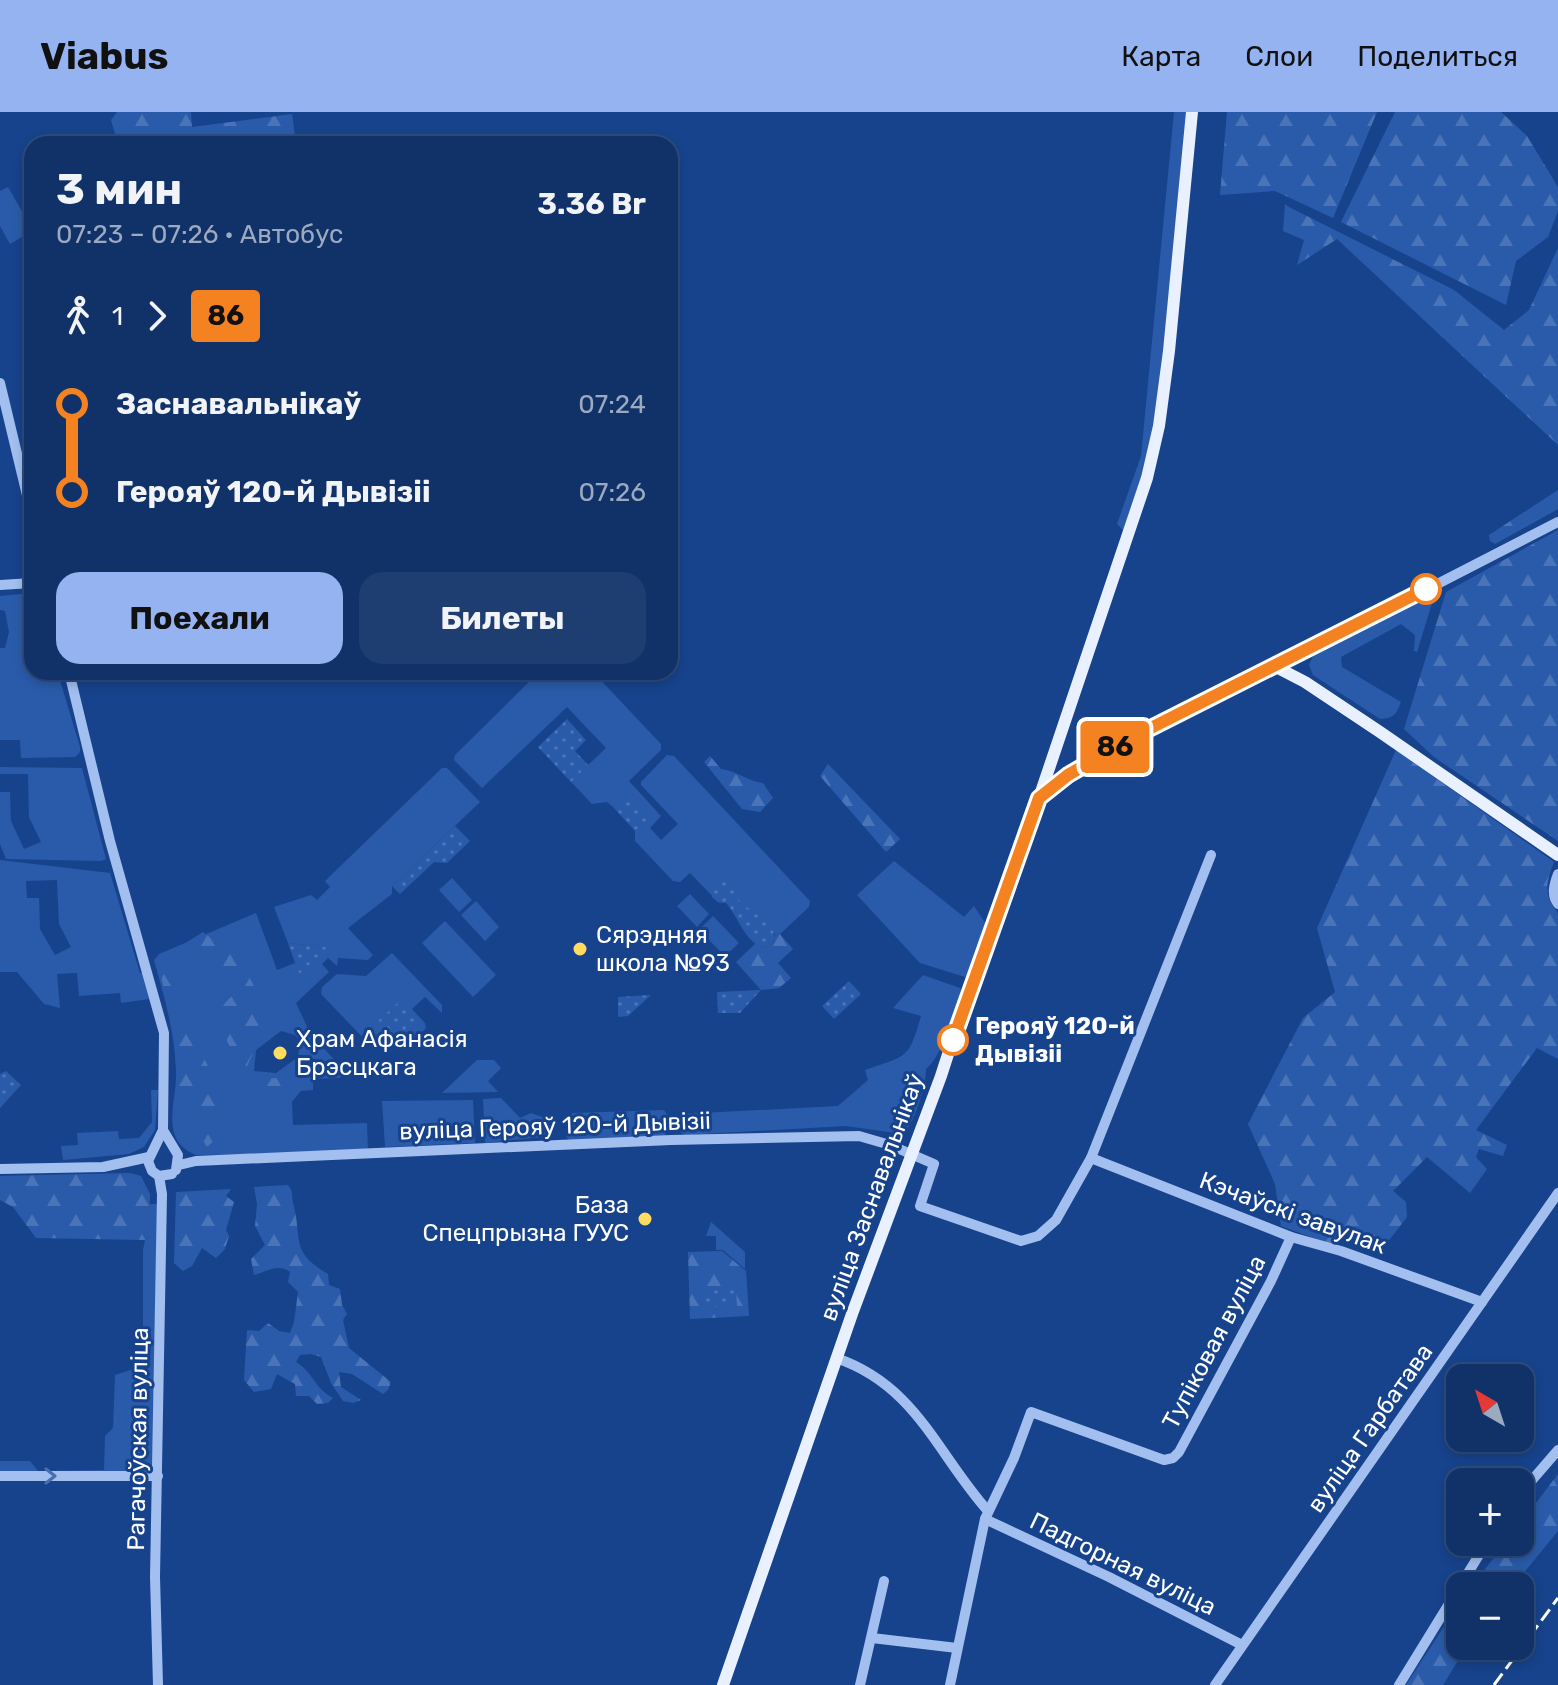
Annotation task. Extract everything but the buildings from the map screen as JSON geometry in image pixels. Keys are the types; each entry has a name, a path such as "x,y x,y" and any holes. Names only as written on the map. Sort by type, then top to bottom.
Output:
{"main road":[{"name":"вуліца Заснавальнікаў","path":"723,1685 836,1358 912,1156 1039,798 1147,478 1156,445 1169,351 1192,112"},
{"path":"1039,798 1068,775 1123,742 1276,667 1305,682 1558,855"}],"street":[{"path":"0,383 24,483"},
{"path":"1276,667 1558,522"},
{"path":"0,585 24,584"},
{"path":"71,680 107,830 162,1023 165,1053 163,1130 149,1162"},
{"name":"вуліца Заснавальнікаў","path":"912,1156 934,1164 920,1206 1021,1241 1030,1241 1047,1230 1056,1220 1091,1158 1211,855"},
{"path":"1558,874 1553,885 1558,904"},
{"path":"163,1130 175,1161"},
{"name":"вуліца Герояў 120-й Дывізіі","path":"175,1161 537,1145 847,1136 890,1145 912,1156"},
{"path":"156,1147 175,1161"},
{"name":"Кэчаўскі завулак","path":"1091,1158 1291,1237 1341,1251 1482,1302"},
{"path":"149,1162 159,1176 175,1161"},
{"name":"Рагачоўская вуліца","path":"162,1194 175,1161"},
{"path":"0,1169 100,1167 149,1162"},
{"name":"Рагачоўская вуліца","path":"158,1685 155,1629 162,1194 159,1176"},
{"name":"вуліца Гарбатава","path":"1215,1685 1558,1193"},
{"name":"Тупіковая вуліца","path":"987,1515 1014,1458 1031,1412 1164,1460 1173,1458 1271,1281 1291,1237"},
{"path":"836,1358 861,1366 892,1390 930,1429 987,1515 950,1685"},
{"path":"1534,1475 1558,1450"},
{"path":"0,1476 158,1476"},
{"name":"Падгорная вуліца","path":"987,1515 1242,1645"},
{"path":"1399,1685 1478,1556"},
{"path":"860,1685 884,1581"},
{"path":"872,1638 957,1648"}],"green space":[{"path":"117,112 191,112 192,127 292,114 295,136 116,136 111,120"},
{"path":"1174,112 1192,112 1159,426 1127,534 1117,524 1141,456"},
{"path":"1227,112 1377,112 1333,218 1275,191 1220,195"},
{"path":"1395,112 1501,112 1527,136 1558,187 1558,211 1548,237 1516,261 1506,305 1341,222"},
{"path":"8,187 24,215 24,236 10,244 0,226 0,191"},
{"path":"1285,205 1454,290 1504,330 1529,310 1558,248 1558,445 1337,239 1297,265 1304,240 1283,231"},
{"path":"1558,490 1558,509 1495,544 1490,541 1489,535"},
{"path":"1558,530 1558,841 1434,757 1404,729 1446,592"},
{"path":"1429,593 1434,597 1417,652 1414,651 1415,635 1401,624 1341,657 1342,667 1401,702 1394,715 1380,719 1313,675 1309,665 1314,654"},
{"path":"24,594 24,680 60,680 80,747 75,757 21,758 20,740 0,740 0,648 5,648 9,632 5,611 0,610 0,596"},
{"path":"531,680 601,680 661,744 661,750 629,781 661,816 650,828 661,840 678,824 641,782 667,755 674,756 810,901 809,907 780,934 775,933 759,947 755,944 772,929 738,922 735,895 722,903 718,902 690,873 680,882 673,881 635,841 635,831 651,815 630,792 613,807 607,802 592,804 557,767 574,751 588,765 606,748 567,707 482,788 454,760 455,755"},
{"path":"567,719 586,740 575,751 588,765 571,782 538,747"},
{"path":"1396,750 1554,862 1547,889 1558,913 1558,1059 1537,1048 1476,1130 1507,1145 1503,1156 1479,1149 1476,1157 1487,1169 1470,1193 1427,1157 1393,1191 1406,1202 1407,1217 1387,1243 1355,1230 1335,1246 1281,1226 1275,1184 1248,1124 1303,1018 1335,992 1317,928"},
{"path":"710,756 721,769 763,783 773,798 760,812 742,809 704,762"},
{"path":"828,764 900,839 886,852 820,776"},
{"path":"0,767 82,768 106,859 6,859 0,844 0,792 10,792 11,821 24,849 41,842 29,817 28,774 0,774"},
{"path":"442,768 447,768 480,802 392,886 392,894 348,928 373,955 368,960 338,958 337,966 328,958 322,964 329,972 296,1003 311,1035 345,1071 340,1078 313,1079 313,1090 301,1091 292,1102 293,1125 367,1123 368,1153 196,1155 184,1148 174,1133 174,1043 154,960 159,954 256,913 277,970 295,963 299,973 327,947 288,943 274,907 311,895 317,900 330,887 325,881","holes":["281,1031 295,1035 300,1041 298,1057 276,1073 254,1071 256,1050"]},
{"path":"629,791 652,815 635,831 613,807"},
{"path":"455,826 470,841 447,863 434,862 400,894 392,886"},
{"path":"0,860 110,873 149,999 121,1003 120,993 79,996 77,973 57,974 60,1008 44,1004 17,972 0,972","holes":["57,880 59,924 71,947 55,955 40,929 39,898 27,898 26,881"]},
{"path":"894,861 964,917 974,906 987,926 969,974 965,977 920,963 857,895"},
{"path":"452,878 472,900 459,912 439,890"},
{"path":"722,879 732,883 740,901 769,924 775,939 770,946 762,948 756,944 726,903 712,897 712,885"},
{"path":"690,894 709,914 697,927 677,906"},
{"path":"476,901 499,927 485,941 461,915"},
{"path":"713,916 739,943 725,956 699,930"},
{"path":"445,921 496,975 473,997 422,943"},
{"path":"203,932 237,961 253,983 257,996 258,1028 247,1037 252,1055 244,1073 213,1015 238,990 219,967 181,946"},
{"path":"775,933 780,934 793,949 778,963 791,978 779,988 761,990 736,962 755,944 762,948 770,945"},
{"path":"288,943 328,947 299,974"},
{"path":"392,953 442,1005 442,1013 425,997 412,1009 426,1028 415,1039 404,1036 419,1021 379,1021 389,1033 371,1046 321,994 322,987 337,974 366,976"},
{"path":"156,957 169,970 174,1000 228,1105 215,1125 219,1136 207,1147 178,1089 173,1024"},
{"path":"923,975 960,988 962,992 943,1044 926,1069 915,1113 902,1134 846,1126 684,1135 679,1131 679,1117 682,1114 838,1106 868,1080 865,1070 898,1058 909,1049 921,1016 893,1008"},
{"path":"849,981 861,994 834,1019 822,1006"},
{"path":"761,990 740,1013 718,1013 717,992"},
{"path":"651,995 628,1016 618,1017 618,997"},
{"path":"400,1001 420,1021 404,1036 389,1033 378,1021"},
{"path":"477,1060 494,1060 501,1068 488,1081 498,1092 442,1093"},
{"path":"6,1071 21,1085 0,1108 0,1074"},
{"path":"293,1072 302,1078 263,1109 254,1092 260,1079 277,1078"},
{"path":"151,1090 158,1090 155,1130 144,1147 129,1154 63,1160 61,1146 78,1145 77,1133 118,1131 119,1139 139,1138 152,1122"},
{"path":"501,1098 520,1118 531,1113 548,1119 552,1136 485,1143 483,1099"},
{"path":"473,1100 475,1143 385,1147 382,1101"},
{"path":"664,1110 668,1123 664,1137 570,1141 566,1136 565,1118 573,1113"},
{"path":"130,1173 141,1176 150,1194 149,1237 145,1240 36,1238 13,1207 0,1200 0,1176"},
{"path":"288,1185 292,1192 302,1251 328,1274 329,1285 340,1289 347,1314 343,1320 349,1348 391,1382 383,1394 352,1374 339,1372 341,1387 361,1400 353,1403 343,1401 331,1383 321,1357 311,1354 300,1355 296,1362 333,1398 328,1403 317,1404 309,1396 296,1396 295,1384 277,1374 271,1389 254,1392 244,1380 247,1330 259,1331 268,1323 279,1331 290,1333 294,1322 298,1292 288,1282 290,1272 277,1268 254,1275 251,1259 265,1245 255,1226 257,1204 254,1187"},
{"path":"231,1189 226,1196 234,1202 226,1230 229,1236 225,1249 216,1258 202,1248 192,1266 183,1271 174,1263 176,1192"},
{"path":"149,1204 161,1204 155,1473 0,1474 0,1461 30,1461 38,1471 104,1470 105,1436 113,1428 115,1375 143,1366 143,1250 149,1237"},
{"path":"711,1222 745,1252 745,1269 723,1250 716,1250 716,1236 706,1236"},
{"path":"722,1251 746,1271 749,1316 690,1319 688,1252"},
{"path":"736,1289 737,1306 705,1307 705,1291"},
{"path":"1558,1474 1558,1531 1524,1572 1483,1572 1495,1556 1534,1556 1534,1506"},
{"path":"1446,1624 1446,1660 1458,1660 1443,1685 1406,1685"}],"railway":[{"path":"1494,1685 1558,1598"}],"bus line":[{"name":"86","path":"953,1040 1039,798 1068,775 1131,738 1426,589"}],"place":[{"name":"Сярэдняя школа №93","path":"580,949"},
{"name":"Герояў 120-й Дывізіі","path":"953,1040"},
{"name":"Храм Афанасія Брэсцкага","path":"280,1053"},
{"name":"База Спецпрызна ГУУС","path":"645,1219"}]}
